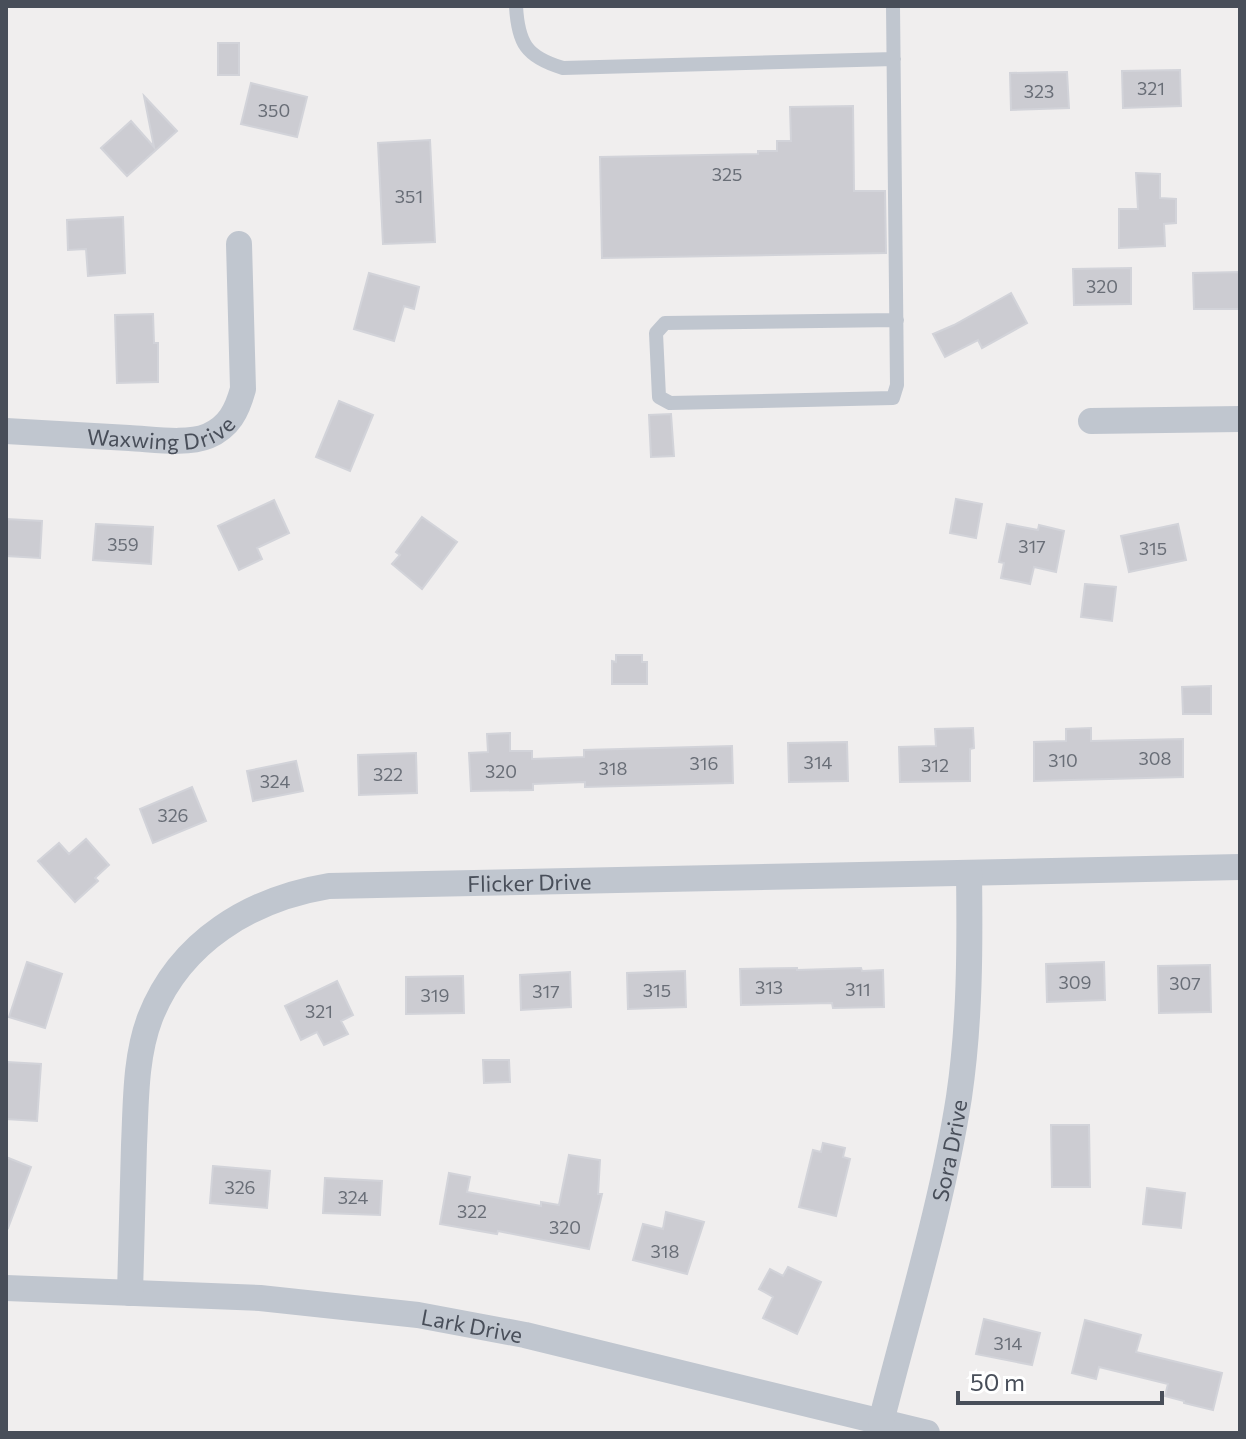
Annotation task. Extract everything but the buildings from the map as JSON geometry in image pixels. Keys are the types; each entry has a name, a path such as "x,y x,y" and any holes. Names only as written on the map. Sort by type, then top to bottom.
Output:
{"street":[{"name":"Waxwing Drive","path":"6,431 154,440 198,439 228,423 238,408 243,389 239,244"},
{"path":"1091,421 1240,419"},
{"name":"Flicker Drive","path":"130,1293 139,1058 150,1018 169,982 208,936 256,907 302,891 329,886 1240,867"},
{"name":"Sora Drive","path":"881,1422 947,1160 959,1097 968,1007 969,873"},
{"name":"Lark Drive","path":"6,1288 260,1298 418,1315 525,1335 927,1433"}],"lane":[{"path":"516,6 517,30 525,47 541,61 563,68 894,59"},
{"path":"893,6 897,320 897,385 893,398 670,403 659,397 656,333 665,323 897,320"}]}
